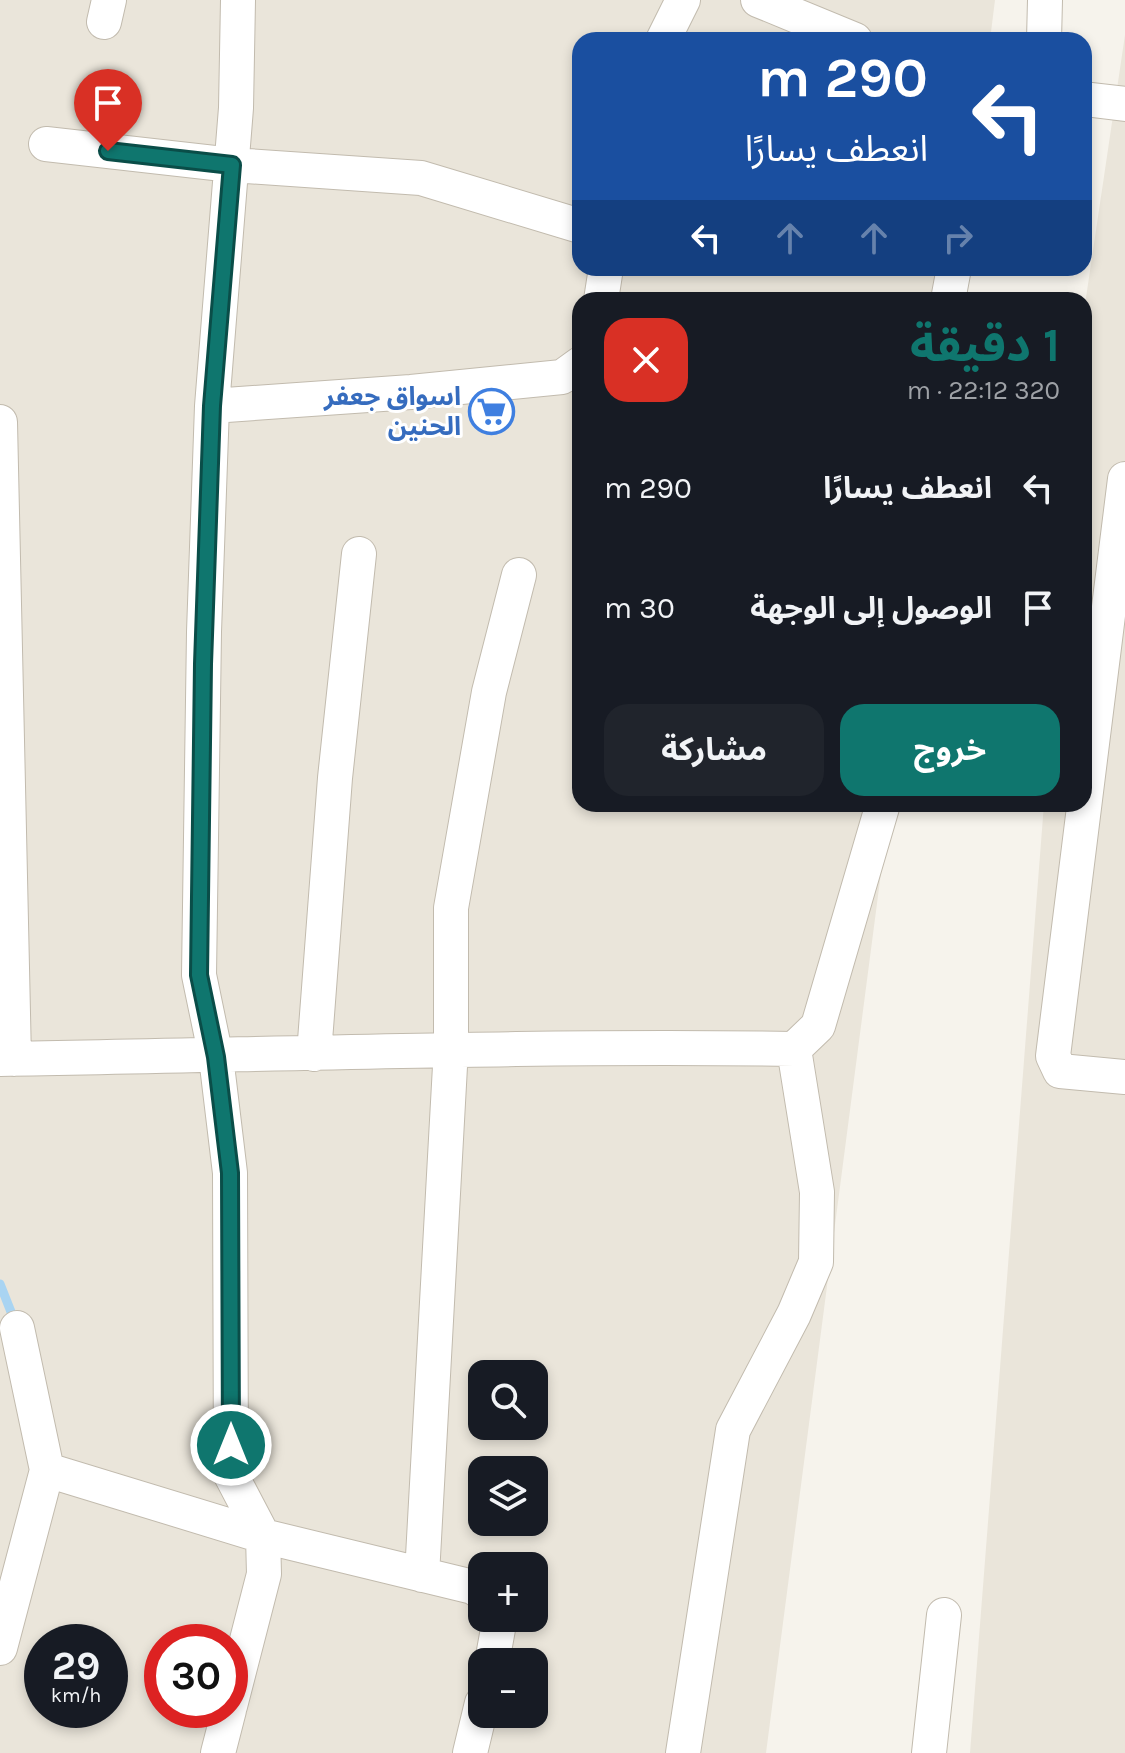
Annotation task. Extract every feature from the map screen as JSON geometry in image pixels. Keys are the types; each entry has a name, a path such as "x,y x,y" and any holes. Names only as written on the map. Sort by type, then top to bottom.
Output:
{"street":[{"path":"238,0 236,108 212,406 203,664 199,975 216,1057 230,1173 231,1475 263,1536 264,1574 248,1637"},
{"path":"667,32 683,0"},
{"path":"758,0 836,32"},
{"path":"1044,32 1045,0"},
{"path":"1092,100 1125,104"},
{"path":"46,144 232,165 421,178 572,224"},
{"path":"212,406 411,392 562,377 572,370"},
{"path":"0,422 7,1059 216,1057 451,1048 794,1049 818,1026 881,812"},
{"path":"1092,743 1125,479"},
{"path":"314,1054 335,778 359,554"},
{"path":"422,1575 451,1048 451,908 489,692 519,575"},
{"path":"1083,812 1053,1056 1060,1071 1125,1077"},
{"path":"683,1753 733,1430 794,1314 816,1262 817,1192 794,1049"},
{"path":"0,1648 47,1470 17,1328"},
{"path":"47,1470 263,1536 468,1586"},
{"path":"929,1753 944,1615"},
{"path":"218,1753 225,1728"},
{"path":"470,1753 476,1728"}],"shaded area":[{"path":"0,0 995,0 991,32 572,32 572,276 959,276 957,292 572,292 572,812 889,812 766,1753 0,1753"},
{"path":"1125,35 1125,1753 970,1753 1043,812 1092,812 1092,292 1087,292 1089,276 1092,276 1092,257"}],"waterway":[{"path":"0,1284 15,1322"}],"place":[{"name":"اسواق جعفر الحنين","path":"492,411"}],"route":[{"path":"108,151 232,165 212,406 203,664 199,975 216,1057 230,1173 231,1445"}]}
